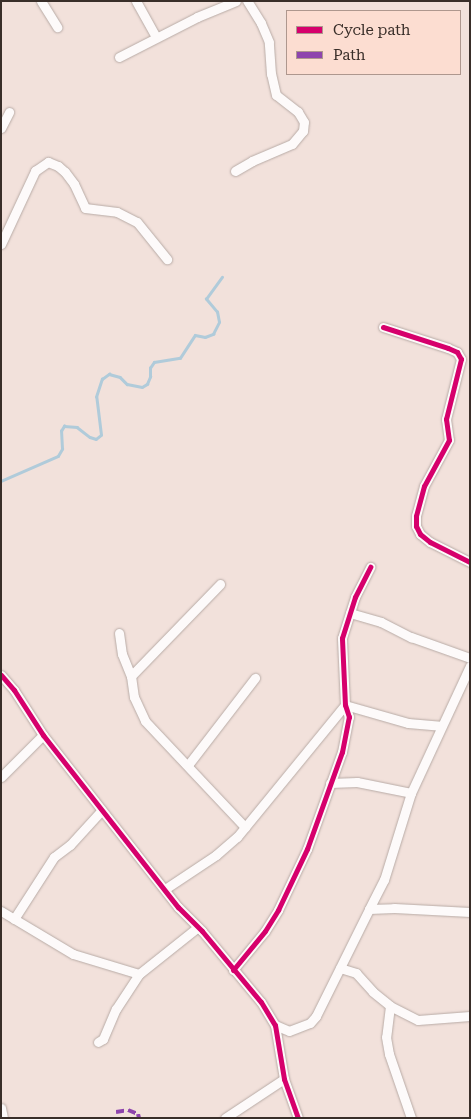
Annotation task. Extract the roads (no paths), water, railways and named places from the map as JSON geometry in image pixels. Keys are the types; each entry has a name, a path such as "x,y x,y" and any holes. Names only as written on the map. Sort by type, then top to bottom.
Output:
{"street":[{"path":"41,1 57,27"},
{"path":"136,1 156,37"},
{"path":"119,57 222,5 236,1"},
{"path":"235,171 252,161 292,144 302,131 304,122 298,112 276,95 270,74 269,42 261,23 248,1"},
{"path":"1,128 9,112"},
{"path":"1,244 35,171 48,162 58,166 65,172 85,208 117,212 137,222 167,258"},
{"path":"383,327 448,348 457,352 462,359 446,419 449,440 424,486 416,516 416,526 420,534 430,542 470,562"},
{"path":"233,970 265,931 278,910 307,849 348,734 349,717 345,705 342,638 350,613 370,567"},
{"path":"131,676 220,584"},
{"path":"350,613 381,622 411,637 470,658"},
{"path":"119,632 122,654 131,676 134,697 145,720 245,827"},
{"path":"275,1025 288,1031 310,1023 324,1003 384,880 411,793 440,726 470,666"},
{"path":"1,675 14,690 43,735 178,907 198,927 261,1002 275,1025 284,1079 298,1118"},
{"path":"188,765 255,678"},
{"path":"345,705 408,723 440,726"},
{"path":"165,889 216,855 245,827 345,705"},
{"path":"1,777 43,735"},
{"path":"330,783 357,782 411,793"},
{"path":"14,919 54,857 79,835 102,810"},
{"path":"369,909 394,908 470,912"},
{"path":"1,911 72,954 140,974"},
{"path":"98,1042 103,1039 120,1003 140,974 198,927"},
{"path":"340,968 356,973 373,992 390,1006 418,1020 470,1016"},
{"path":"390,1006 386,1036 389,1054 411,1118"},
{"path":"225,1118 284,1079"},
{"path":"1,1108 3,1118"}],"waterway":[{"path":"1,481 58,456 62,449 61,431 64,426 77,427 90,437 96,439 101,435 96,397 102,379 109,374 120,377 127,384 142,387 147,384 150,377 150,368 154,362 180,358 195,335 205,337 213,334 219,322 217,312 206,299 222,277"}]}
